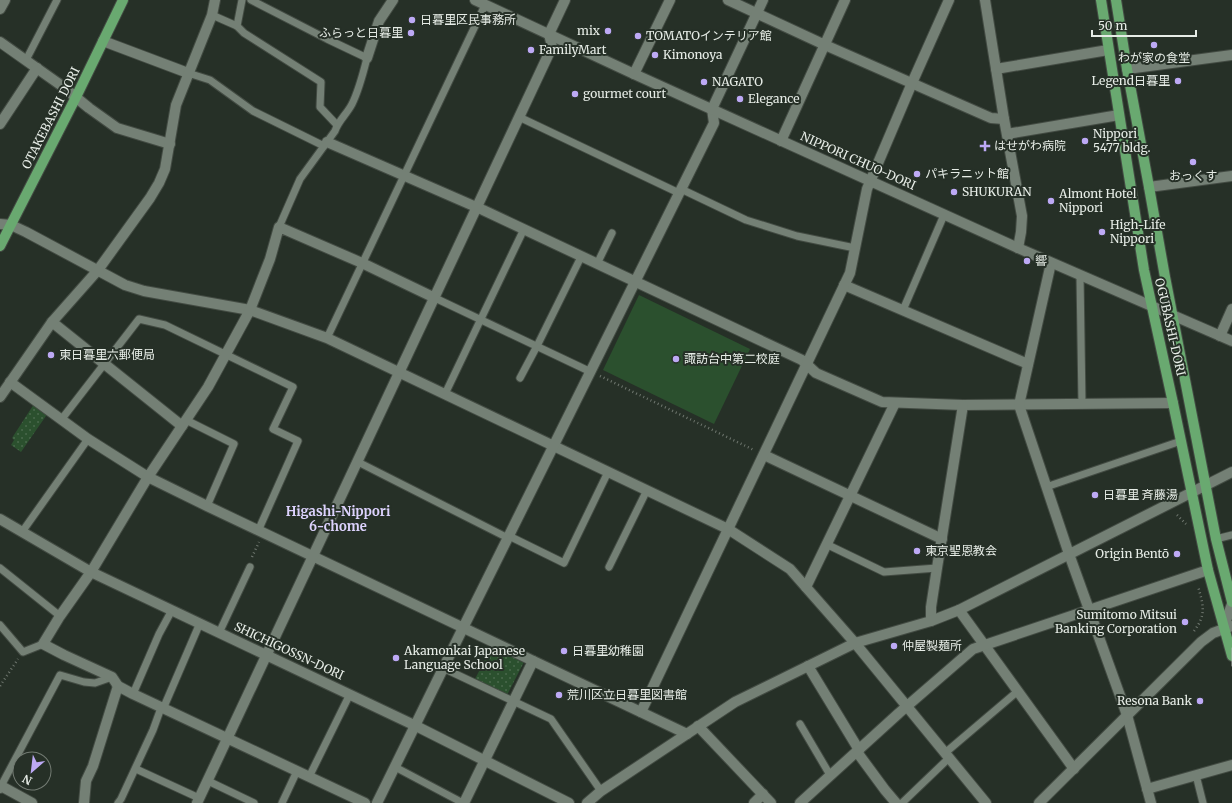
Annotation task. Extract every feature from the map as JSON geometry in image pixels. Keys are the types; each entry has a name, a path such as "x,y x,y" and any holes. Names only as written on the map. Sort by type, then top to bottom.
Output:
{"main road":[{"name":"OGUBASHI-DORI","path":"1101,0 1144,270 1208,570 1228,628 1232,656"},
{"name":"OGUBASHI-DORI","path":"1116,0 1127,69 1172,315 1216,539 1232,603"},
{"name":"OTAKEBASHI DORI","path":"0,246 76,97 121,1"}],"street":[{"path":"0,9 5,0"},
{"path":"0,397 52,322 98,270 156,188 165,169 176,105 212,15 215,0"},
{"path":"367,58 379,21 393,0"},
{"name":"NIPPORI CHUO-DORI","path":"475,0 634,74 1051,263 1232,341"},
{"path":"198,801 552,47 549,34 565,0"},
{"path":"634,74 670,0"},
{"path":"728,0 825,45 991,118 1004,119"},
{"path":"378,803 443,668 714,123 712,109 763,0"},
{"path":"781,141 845,0"},
{"path":"641,712 850,273 867,190 949,0"},
{"path":"985,0 1006,134 1022,216 1018,248"},
{"path":"103,41 188,73"},
{"path":"0,42 117,128 170,144"},
{"path":"996,69 1108,50"},
{"path":"1127,69 1232,54"},
{"path":"0,124 37,68"},
{"path":"1006,134 1119,115"},
{"path":"325,144 404,175 477,207 802,360 816,373 882,402 963,405 1173,403"},
{"path":"1149,187 1232,176"},
{"path":"0,224 11,225 125,285 144,291 250,310 327,338 728,529 790,569 855,643 986,803"},
{"path":"365,803 132,694 118,686 112,677 43,644 60,616 91,572 148,477 208,387 250,310 270,259 279,227 362,263 435,298"},
{"path":"1051,263 1019,405 1069,554 1127,715 1151,803"},
{"path":"844,285 1028,364"},
{"path":"1220,336 1232,309"},
{"path":"52,322 184,423"},
{"path":"10,382 88,439 148,477 260,532 687,734"},
{"path":"806,587 895,403"},
{"path":"931,621 931,607 963,405"},
{"path":"764,455 942,539"},
{"path":"587,803 601,791 735,702 855,643 931,621 959,610 1232,472"},
{"name":"SHICHIGOSSN-DORI","path":"0,519 91,572 350,694 569,803"},
{"path":"800,803 906,706 973,649 1208,570"},
{"path":"1039,803 1201,642 1213,633 1228,628 1232,603"},
{"path":"959,610 1074,769"},
{"path":"463,803 533,661"},
{"path":"808,666 858,751 885,790 896,803"},
{"path":"84,803 86,781 93,766 118,686"},
{"path":"698,726 771,803"},
{"path":"1147,789 1232,765"},
{"path":"0,786 32,803"},
{"path":"754,803 763,794"}],"lane":[{"path":"26,60 57,0"},
{"path":"237,26 242,0"},
{"path":"251,0 367,58 362,78 352,105 300,179 279,227"},
{"path":"327,338 485,5"},
{"path":"212,15 237,26 244,33 321,82 320,107 337,125"},
{"path":"188,73 210,80 253,111 325,144"},
{"path":"519,117 746,220 797,236 855,248"},
{"path":"903,310 944,214"},
{"path":"445,394 524,229"},
{"path":"597,264 612,233"},
{"path":"520,378 581,257"},
{"path":"1080,276 1082,404"},
{"path":"435,298 591,372"},
{"path":"61,420 139,319 165,325 293,386 273,429 298,441 260,532"},
{"path":"184,423 234,444 206,506"},
{"path":"22,532 88,439"},
{"path":"1046,487 1181,441"},
{"path":"358,462 564,563 608,472"},
{"path":"609,567 647,490"},
{"path":"1216,539 1232,535"},
{"path":"826,544 884,572 937,568"},
{"path":"219,633 250,567"},
{"path":"0,568 60,616"},
{"path":"132,694 159,634 172,610"},
{"path":"118,803 122,799 136,769 200,623"},
{"path":"1,627 23,652 43,644"},
{"path":"443,668 551,719 601,791"},
{"path":"0,786 60,675 95,684 112,677"},
{"path":"902,803 947,756 1018,691"},
{"path":"310,777 350,694"},
{"path":"800,724 830,775"},
{"path":"395,767 463,803"},
{"path":"136,769 198,801"},
{"path":"282,803 297,771"},
{"path":"1196,775 1203,803"},
{"path":"208,781 254,803"}],"path":[{"path":"591,372 764,455"},
{"path":"250,567 248,564 260,532"},
{"path":"1193,632 1201,622 1203,606 1196,582"},
{"path":"0,686 23,652"}],"green space":[{"name":"諏訪台中第二校庭","path":"639,295 750,349 714,424 603,370"},
{"path":"34,404 48,413 21,452 11,445 14,440 12,438"},
{"path":"492,646 524,662 507,695 475,679"}],"tram line":[{"path":"1232,648 1232,666"}],"place":[{"name":"日暮里区民事務所","path":"412,20"},
{"name":"mix","path":"608,31"},
{"name":"ふらっと日暮里","path":"411,33"},
{"name":"TOMATOインテリア館","path":"638,36"},
{"name":"わが家の食堂","path":"1154,45"},
{"name":"FamilyMart","path":"531,50"},
{"name":"Kimonoya","path":"655,55"},
{"name":"Legend日暮里","path":"1178,81"},
{"name":"NAGATO","path":"704,82"},
{"name":"gourmet court","path":"575,94"},
{"name":"Elegance","path":"740,99"},
{"name":"Nippori 5477 bldg.","path":"1085,141"},
{"name":"はせがわ病院","path":"985,146"},
{"name":"おっくす","path":"1193,162"},
{"name":"パキラニット館","path":"917,174"},
{"name":"SHUKURAN","path":"954,192"},
{"name":"Almont Hotel Nippori","path":"1051,201"},
{"name":"High-Life Nippori","path":"1102,232"},
{"name":"響","path":"1027,261"},
{"name":"東日暮里六郵便局","path":"51,355"},
{"name":"諏訪台中第二校庭","path":"676,359"},
{"name":"日暮里 斉藤湯","path":"1095,495"},
{"name":"東京聖恩教会","path":"917,551"},
{"name":"Origin Bentō","path":"1177,554"},
{"name":"Sumitomo Mitsui Banking Corporation","path":"1185,622"},
{"name":"仲屋製麺所","path":"894,646"},
{"name":"日暮里幼稚園","path":"564,651"},
{"name":"Akamonkai Japanese Language School","path":"396,658"},
{"name":"荒川区立日暮里図書館","path":"559,695"},
{"name":"Resona Bank","path":"1200,701"}],"district":[{"name":"Higashi-Nippori 6-chome","path":"338,518"}]}
